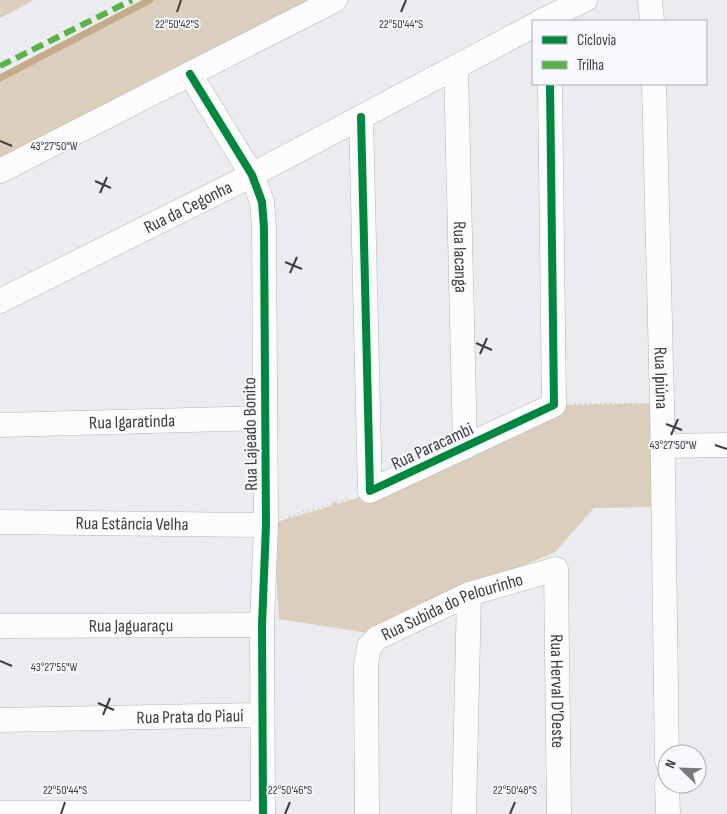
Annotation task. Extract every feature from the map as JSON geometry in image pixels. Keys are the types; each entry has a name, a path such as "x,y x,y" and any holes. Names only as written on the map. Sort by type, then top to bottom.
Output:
{"street":[{"path":"0,171 335,0"},
{"name":"Rua da Cegonha","path":"545,20 585,0"},
{"path":"650,0 652,20"},
{"name":"Rua da Cegonha","path":"0,301 252,176 532,27"},
{"name":"Rua Iacanga","path":"456,67 464,447"},
{"name":"Rua Lajeado Bonito","path":"190,74 252,176 262,202 264,228 266,525 261,715 263,813"},
{"path":"550,85 554,405"},
{"name":"Rua Ipiúna","path":"654,85 663,446 667,744"},
{"name":"Rua Paracambi","path":"361,117 370,491 554,405"},
{"name":"Rua Igaratinda","path":"0,425 264,418"},
{"path":"663,446 727,445"},
{"name":"Rua Estância Velha","path":"0,522 266,525"},
{"name":"Rua Subida do Pelourinho","path":"367,814 366,664 369,647 378,638 469,594 556,569"},
{"name":"Rua Herval D'Oeste","path":"556,569 559,814"},
{"path":"464,814 469,594"},
{"name":"Rua Jaguaraçu","path":"0,626 262,625"},
{"name":"Rua Prata do Piauí","path":"0,720 261,715"},
{"path":"667,794 668,814"},
{"path":"0,814 263,813"}],"path":[{"path":"554,405 662,403"},
{"path":"266,525 370,491"}],"shaded area":[{"path":"0,0 34,0 0,18"},
{"path":"153,0 311,0 0,158 0,77"},
{"path":"662,403 663,507 594,508 555,552 368,633 279,619 273,523 331,506 335,501 337,504 370,494 554,405"}],"waterway":[{"path":"0,78 150,0"}],"marked path":[{"path":"0,66 132,0"}],"cycle path":[{"path":"190,74 252,175 262,202 264,228 266,525 262,625 263,814"},
{"path":"361,117 370,491 554,405 550,85"}]}
